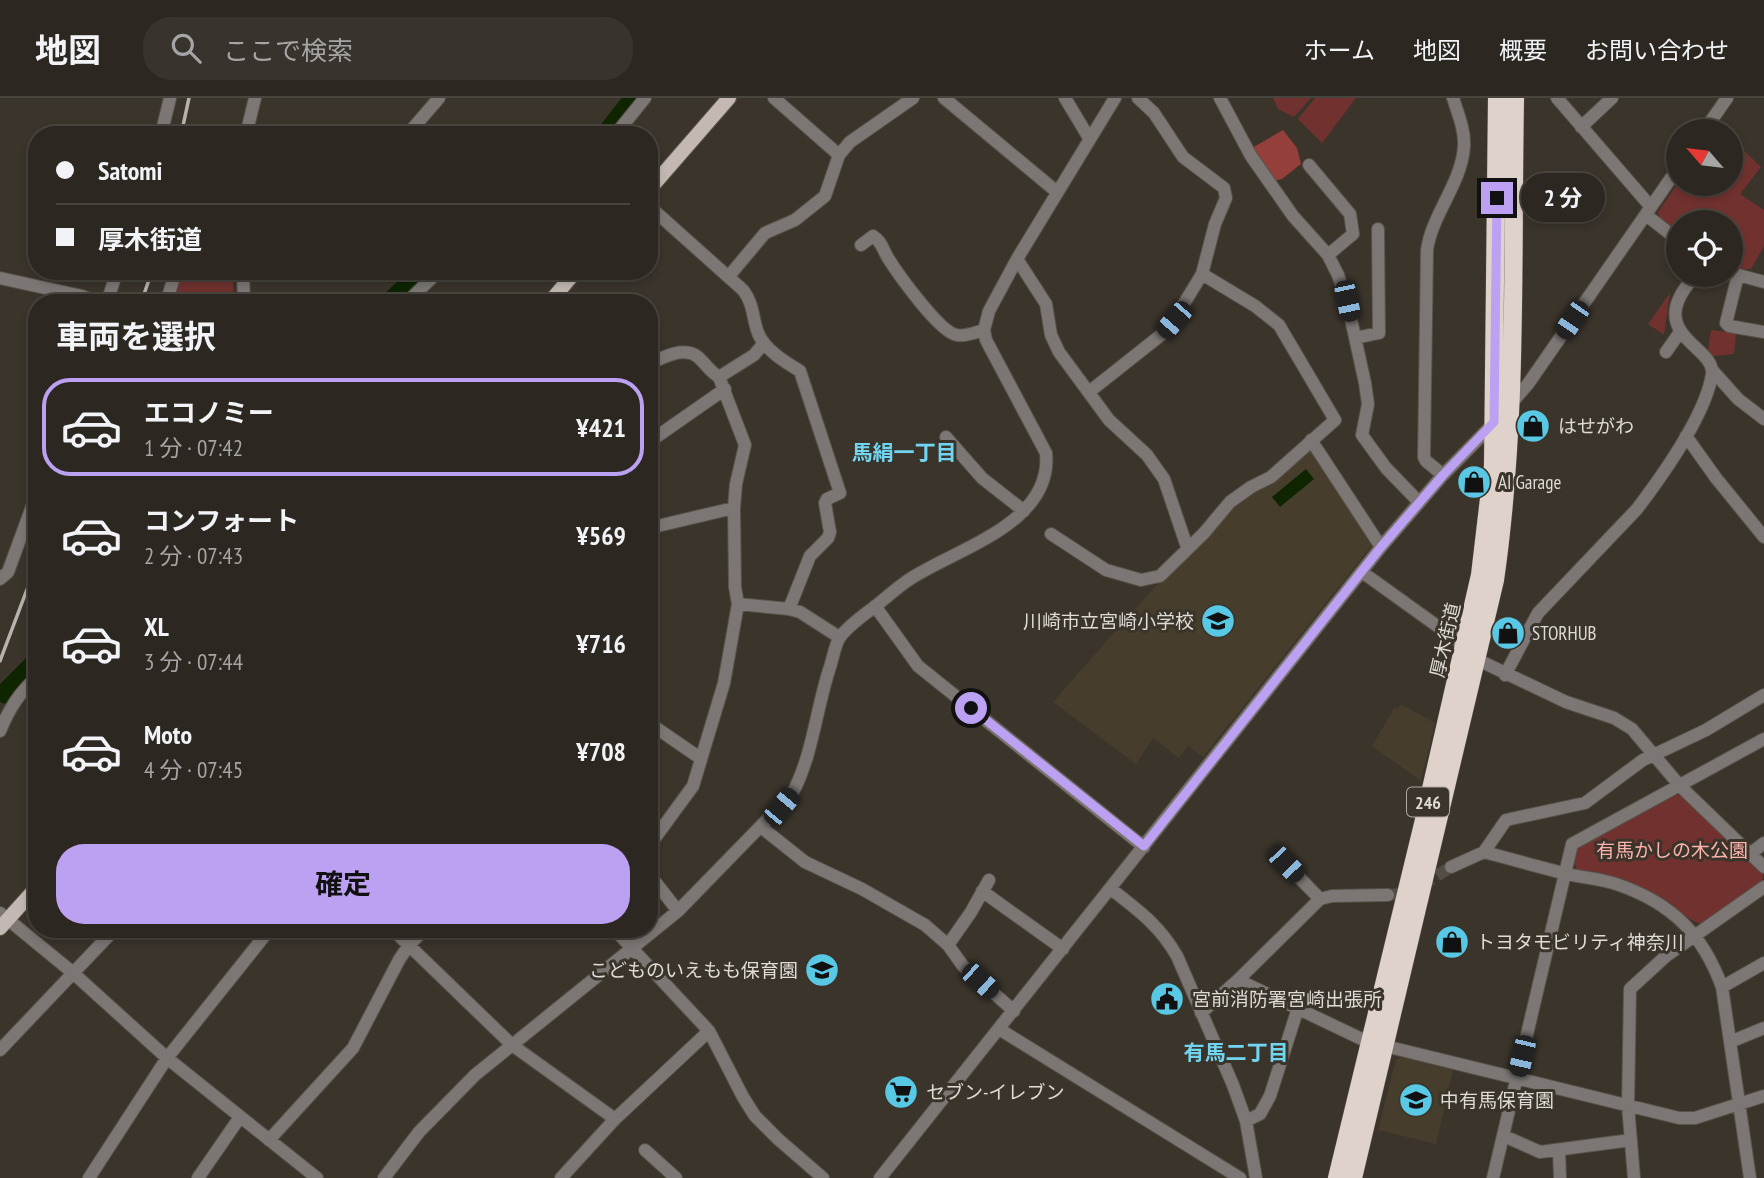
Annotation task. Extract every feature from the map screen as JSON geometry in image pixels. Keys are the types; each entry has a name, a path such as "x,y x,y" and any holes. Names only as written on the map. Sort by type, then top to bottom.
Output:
{"highway":[{"name":"厚木街道","path":"1353,1178 1378,1045 1478,586 1489,513 1494,422 1497,98"},
{"name":"厚木街道","path":"1337,1178 1378,1045 1478,660 1495,580 1505,510 1512,404 1515,98"}],"main road":[{"path":"658,180 729,98"},
{"path":"557,294 568,280"},
{"path":"2,920 28,895"}],"street":[{"path":"163,126 170,98"},
{"path":"248,126 255,98"},
{"path":"415,126 439,98"},
{"path":"622,126 645,98"},
{"path":"774,98 839,155"},
{"path":"729,276 765,233 795,220 825,196 839,155 850,142 913,98"},
{"path":"944,98 1057,192"},
{"path":"1065,98 1089,138"},
{"path":"658,928 678,911 792,794 803,774 826,678 839,638 909,579 1000,530 1024,511 1038,495 1048,466 1046,453 986,340 984,330 989,311 1017,259 1115,98"},
{"path":"1089,393 1161,335 1174,320 1202,274 1215,225 1226,198 1224,188 1184,157 1154,113 1138,98"},
{"path":"1220,98 1251,156 1293,216 1328,255 1347,301 1368,404 1363,435 1386,468 1419,502"},
{"path":"1443,475 1424,457 1427,250 1430,233 1458,170 1464,148 1462,129 1453,98"},
{"path":"1557,98 1649,211 1666,228"},
{"path":"1581,127 1612,98"},
{"path":"1712,119 1727,98"},
{"path":"1309,165 1350,214 1353,234 1328,255"},
{"path":"880,1178 1381,547 1443,475 1528,384 1666,186"},
{"path":"658,214 729,276 751,300 758,332 764,343 786,363 800,371 840,493 827,499 825,503 830,532 828,538 810,556 789,609"},
{"path":"1355,338 1379,333 1378,229"},
{"path":"861,246 873,236 880,240 886,255 914,295 948,332 958,336 984,330"},
{"path":"1017,259 1046,304 1051,335 1059,352 1109,420 1147,455 1164,479 1187,547"},
{"path":"1051,534 1106,570 1140,580 1160,576 1204,533 1230,502 1270,477 1335,420 1279,325 1255,306 1202,274"},
{"path":"1743,276 1764,282"},
{"path":"0,278 73,294"},
{"path":"415,294 430,280"},
{"path":"1686,287 1680,298 1676,322 1680,332 1709,362 1713,371 1738,399 1764,419"},
{"path":"1732,287 1726,323 1729,326 1764,332"},
{"path":"1666,352 1680,332"},
{"path":"658,435 722,383 764,343"},
{"path":"658,360 686,351 696,355 722,383 745,445 736,484 734,508 737,604 724,683 692,786 658,833"},
{"path":"1505,675 1538,612 1637,509 1686,436 1704,399 1713,371"},
{"path":"1686,436 1764,537"},
{"path":"946,438 982,478 1024,511"},
{"path":"1311,440 1381,547"},
{"path":"658,523 734,508"},
{"path":"0,579 8,572 28,518"},
{"path":"1362,572 1465,646"},
{"path":"737,604 800,612 839,638"},
{"path":"875,606 918,666 1144,846"},
{"path":"1478,660 1505,675 1632,729 1656,754 1680,786 1764,867"},
{"path":"0,731 9,710 28,685"},
{"path":"1451,867 1484,852 1506,820 1585,803 1643,760 1706,730 1764,695"},
{"path":"658,729 700,758"},
{"path":"1493,1178 1573,844 1764,739"},
{"path":"761,827 805,862 925,925 947,945 963,965 1014,1011"},
{"path":"1750,854 1764,843"},
{"path":"1484,852 1619,885 1666,908 1695,934 1712,960 1722,987 1750,1178"},
{"path":"1286,864 1320,900"},
{"path":"658,885 678,911"},
{"path":"947,945 986,886 1062,949"},
{"path":"1634,1178 1628,1106 1630,989 1666,956 1764,887"},
{"path":"1111,889 1151,920 1166,936 1177,956 1246,1121 1256,1178"},
{"path":"1201,1013 1320,900 1332,896 1388,895"},
{"path":"2,920 72,972 167,1058 317,1178"},
{"path":"0,1050 106,938"},
{"path":"89,1178 167,1058 263,938"},
{"path":"402,938 512,1045 615,1119"},
{"path":"269,1140 353,1048 409,945 416,938"},
{"path":"623,938 709,1031 755,1116 823,1178"},
{"path":"384,1178 419,1132 475,1075 646,938"},
{"path":"1722,987 1764,962"},
{"path":"1238,980 1378,1045 1679,1118 1695,1118 1764,1096"},
{"path":"1246,1121 1260,1114 1270,1096 1298,1009"},
{"path":"1730,1042 1764,1028"},
{"path":"999,1029 1240,1178"},
{"path":"561,1178 615,1119 709,1031"},
{"path":"198,1178 240,1118"},
{"path":"1504,1136 1540,1152 1631,1140"},
{"path":"645,1150 676,1178"},
{"path":"1559,1150 1560,1178"}],"shaded area":[{"path":"1283,130 1297,148 1301,164 1282,179 1272,181 1252,148"},
{"name":"川崎市立宮崎小学校","path":"1307,451 1312,451 1373,544 1203,757 1188,746 1179,758 1153,738 1136,764 1053,702 1149,593 1229,510"},
{"path":"1306,469 1314,479 1280,507 1272,497"},
{"path":"1401,704 1435,723 1421,781 1372,746 1394,708 1397,709"},
{"name":"中有馬保育園","path":"1402,1057 1453,1070 1436,1144 1378,1130 1396,1060"}],"green space":[{"path":"1273,98 1311,98 1294,117 1278,109"},
{"path":"1315,98 1356,98 1322,143 1298,119"},
{"path":"1743,150 1761,167 1743,190"},
{"path":"1669,196 1743,196 1764,210 1764,246 1751,269 1743,269 1743,210 1666,210 1666,222 1659,217 1658,212"},
{"path":"180,280 233,280 233,294 176,294"},
{"path":"1670,293 1664,335 1648,324"},
{"path":"1711,330 1736,333 1734,354 1713,356 1708,350"},
{"name":"有馬かしの木公園","path":"1675,794 1685,797 1763,874 1762,883 1703,924 1692,920 1667,901 1642,888 1578,871 1574,863 1578,847"}],"waterway":[{"path":"613,126 635,98"},
{"path":"400,294 414,280"},
{"path":"6,693 28,671"}],"tunnel":[{"path":"1388,895 1409,893 1451,867"}],"railway":[{"path":"183,126 189,98"},
{"path":"144,294 149,280"},
{"path":"0,661 28,587"}],"place":[{"name":"はせがわ","path":"1533,426"},
{"name":"AI Garage","path":"1474,482"},
{"name":"川崎市立宮崎小学校","path":"1218,621"},
{"name":"STORHUB","path":"1508,633"},
{"name":"トヨタモビリティ神奈川","path":"1452,942"},
{"name":"こどものいえもも保育園","path":"822,970"},
{"name":"宮前消防署宮崎出張所","path":"1167,999"},
{"name":"セブン-イレブン","path":"901,1092"},
{"name":"中有馬保育園","path":"1416,1100"}],"district":[{"name":"馬絹一丁目","path":"904,452"},
{"name":"有馬二丁目","path":"1236,1052"}],"route":[{"path":"971,708 1144,846 1381,547 1443,475 1494,422 1497,198"}]}
